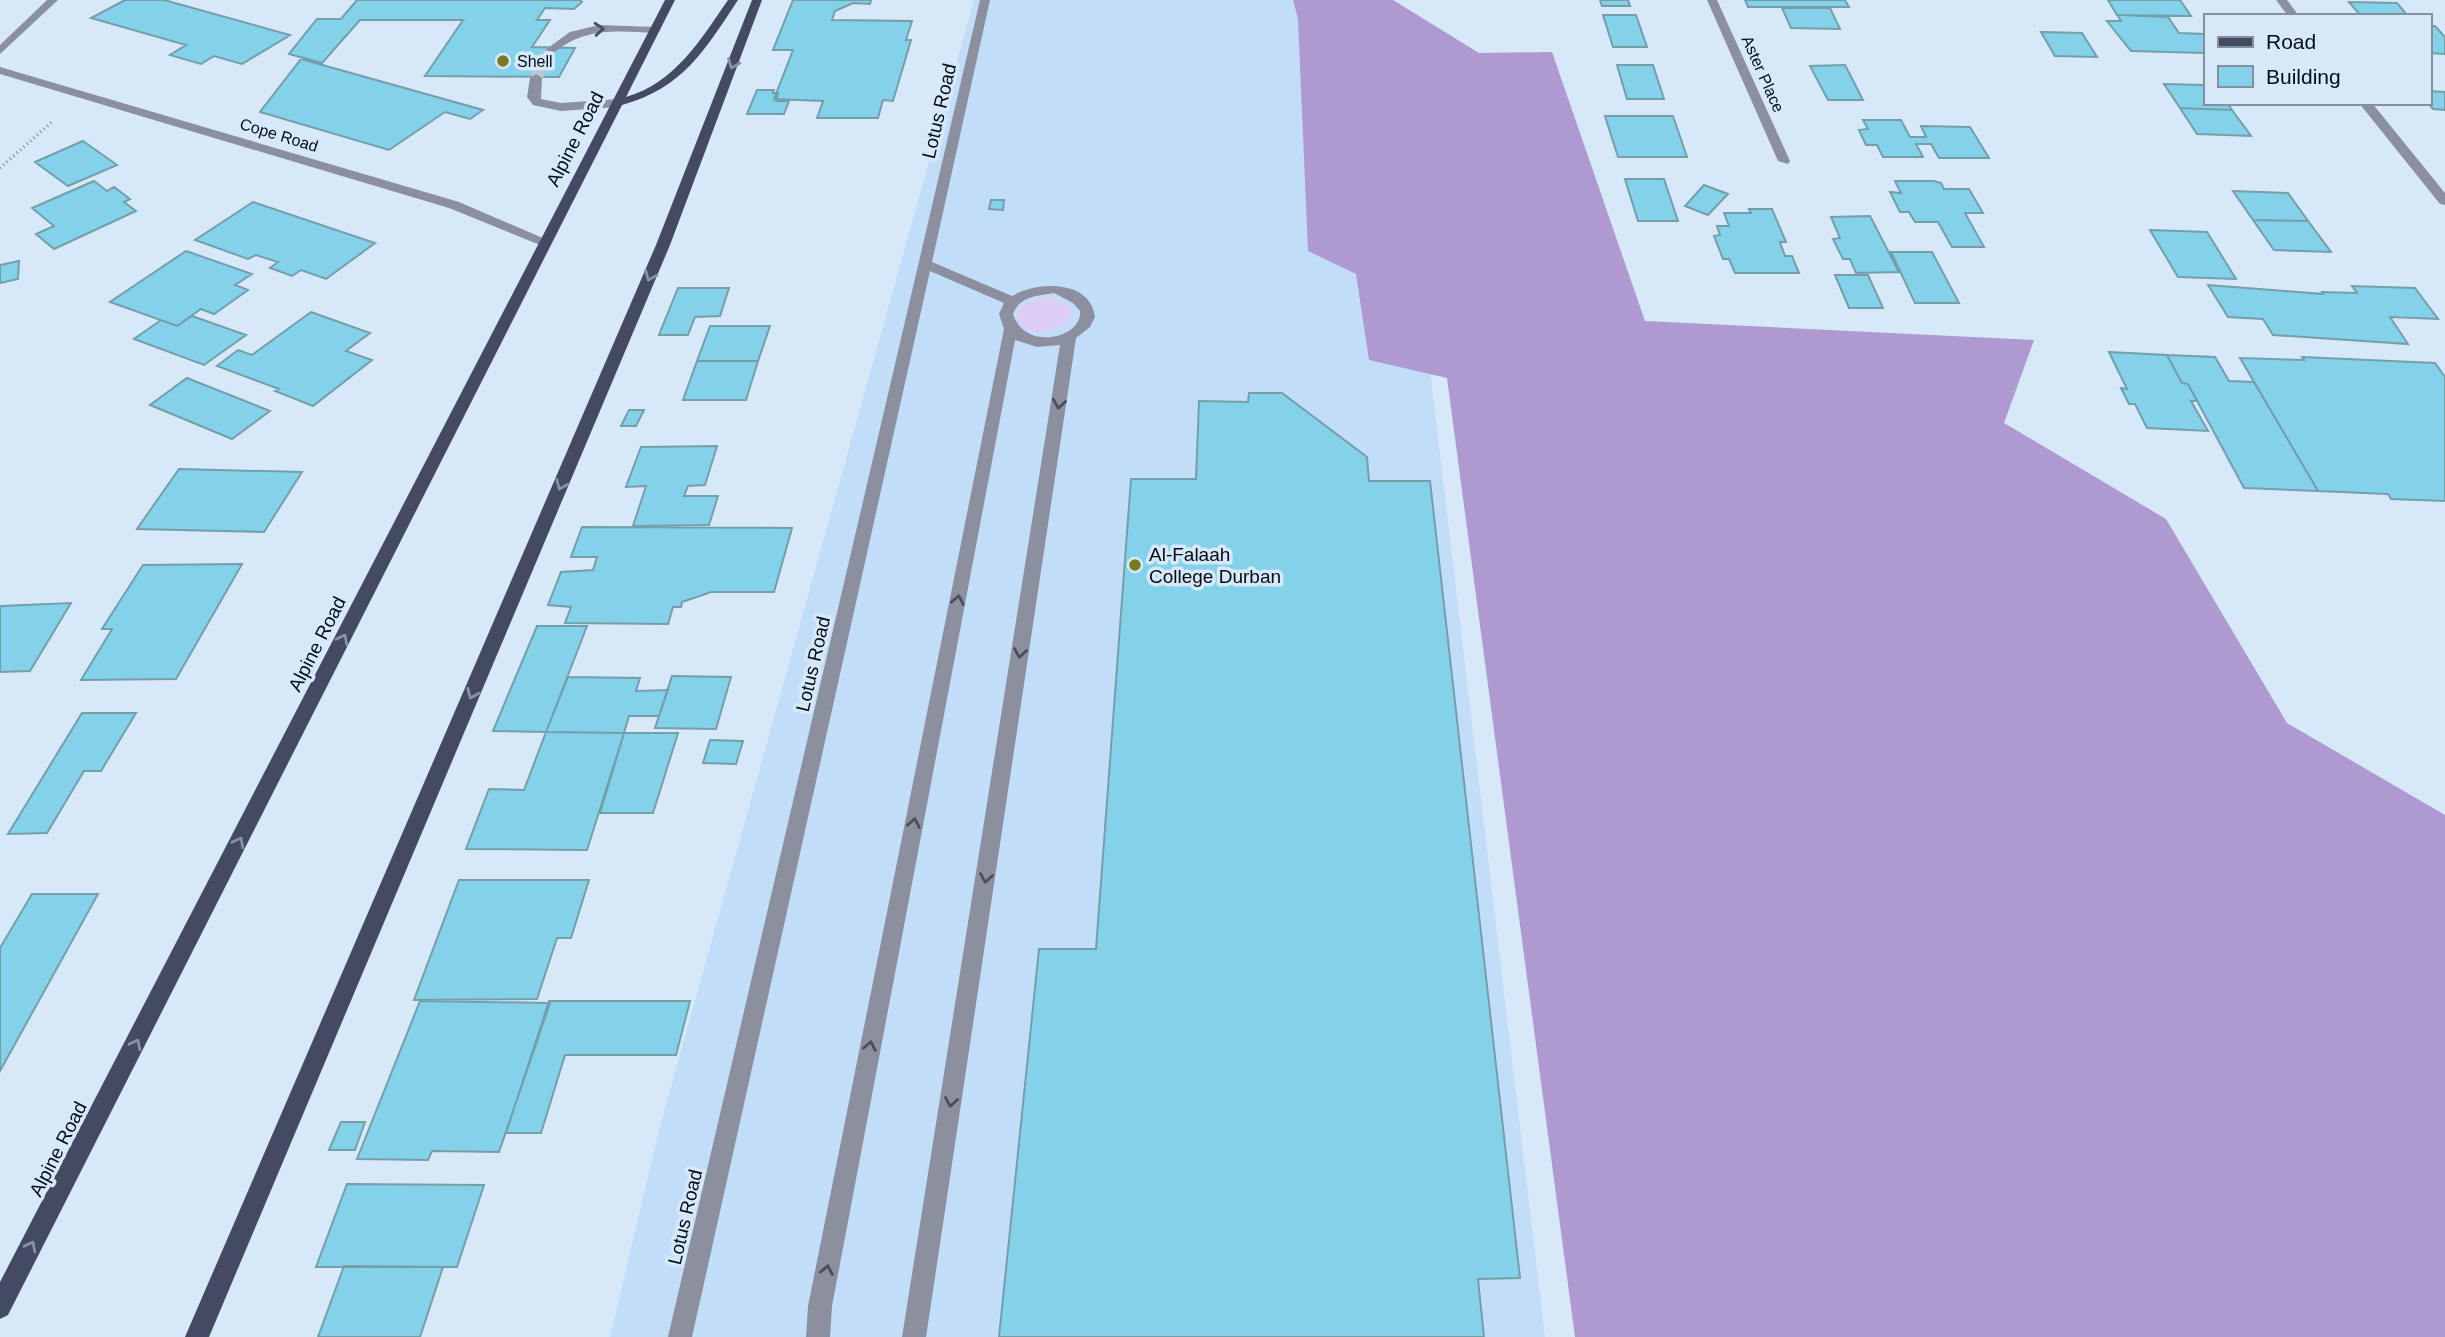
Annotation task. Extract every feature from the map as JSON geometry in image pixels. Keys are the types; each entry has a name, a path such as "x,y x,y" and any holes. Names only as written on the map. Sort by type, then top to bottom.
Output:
{"main road":[{"name":"Alpine Road","path":"0,1307 670,0"},
{"path":"617,103 639,99 673,80 684,69 733,0"},
{"path":"197,1337 663,245 757,0"}],"street":[{"path":"0,51 53,0"},
{"name":"Lotus Road","path":"680,1337 985,0"},
{"name":"Aster Place","path":"1712,0 1784,161"},
{"path":"2281,0 2292,14"},
{"path":"551,50 564,37 587,30 655,30"},
{"name":"Cope Road","path":"0,70 454,205 545,242"},
{"path":"536,78 533,97 547,105 617,103"},
{"path":"2367,105 2445,201"},
{"path":"926,264 1012,301"},
{"path":"1039,290 1062,291 1081,299 1087,308 1087,319 1081,329 1069,336 1037,342 1021,338 1010,331 1005,322 1005,311 1012,301 1039,290"},
{"path":"818,1337 820,1306 1010,331"},
{"path":"914,1337 1069,336"}],"path":[{"path":"0,168 85,95"}],"shaded area":[{"name":"Al-Falaah College Durban","path":"974,0 1386,0 1545,1337 610,1337 659,1130"},
{"path":"1293,0 1393,0 1479,53 1552,52 1645,321 2034,340 2004,423 2166,519 2287,723 2445,815 2445,1337 1575,1337 1447,378 1369,360 1356,274 1308,251 1298,19"},
{"path":"1041,298 1055,298 1070,307 1072,316 1066,325 1040,333 1021,327 1017,318 1021,306"}],"building":[{"path":"125,0 164,0 290,35 242,64 214,56 201,64 170,55 186,45 91,18"},
{"path":"357,0 582,2 574,9 545,8 537,20 550,20 532,47 575,48 559,77 425,76 463,20 360,20 322,63 289,54 317,19 341,19"},
{"path":"793,0 871,0 870,4 853,3 835,11 832,20 912,21 906,40 911,40 893,101 883,100 878,118 817,118 823,101 774,99 793,50 773,50"},
{"path":"1600,0 1628,0 1630,6 1602,6"},
{"path":"1745,0 1845,0 1849,7 1748,7"},
{"path":"2108,0 2180,0 2191,16 2117,15"},
{"path":"2349,2 2397,3 2406,14 2359,14"},
{"path":"1782,8 1830,8 1840,29 1791,28"},
{"path":"1603,15 1636,15 1647,47 1613,47"},
{"path":"2117,15 2168,17 2179,33 2204,34 2204,53 2131,51 2107,21 2121,21"},
{"path":"2431,26 2435,26 2445,37 2445,54 2431,53"},
{"path":"2041,32 2082,33 2097,57 2055,56"},
{"path":"301,59 483,110 470,119 445,112 389,150 260,112"},
{"path":"1617,65 1653,65 1664,99 1627,99"},
{"path":"1845,65 1863,100 1828,100 1810,66"},
{"path":"2164,84 2204,85 2204,105 2228,105 2232,110 2180,108"},
{"path":"757,90 774,90 773,93 778,93 776,101 789,101 784,114 747,114"},
{"path":"2431,91 2445,92 2445,110 2433,109 2430,105"},
{"path":"2180,108 2232,110 2251,136 2197,134"},
{"path":"1605,116 1673,116 1687,157 1618,157"},
{"path":"1863,120 1901,120 1910,137 1926,137 1921,126 1970,127 1989,158 1939,158 1931,144 1916,144 1923,157 1883,157 1877,145 1866,145 1859,130 1868,129"},
{"path":"83,141 117,165 68,186 35,162"},
{"path":"1625,179 1664,179 1678,221 1638,221"},
{"path":"94,181 107,191 114,187 130,199 124,202 136,211 54,249 36,234 54,226 32,208"},
{"path":"1895,181 1934,181 1941,183 1944,189 1969,189 1983,213 1965,213 1984,247 1952,247 1938,222 1915,222 1909,212 1900,212 1890,192 1901,193"},
{"path":"1704,185 1728,194 1708,215 1685,206"},
{"path":"2233,191 2288,193 2308,221 2253,220"},
{"path":"991,200 1004,200 1003,210 989,209"},
{"path":"253,202 375,243 326,279 301,270 292,276 270,268 278,262 256,255 248,259 195,240"},
{"path":"1749,209 1772,209 1786,242 1780,242 1785,256 1792,256 1799,273 1735,273 1729,259 1723,259 1714,236 1720,235 1717,226 1729,226 1724,213 1751,213"},
{"path":"1870,216 1899,272 1856,273 1850,259 1843,259 1833,239 1840,238 1831,217"},
{"path":"2253,220 2308,221 2331,252 2274,250"},
{"path":"2150,230 2207,232 2236,279 2178,277"},
{"path":"186,251 252,274 235,285 248,290 214,314 201,309 177,326 110,302"},
{"path":"1891,252 1932,252 1959,303 1915,303"},
{"path":"19,261 18,279 0,283 0,265"},
{"path":"1835,275 1868,275 1883,308 1849,308"},
{"path":"2208,285 2323,294 2322,292 2357,293 2352,286 2415,288 2438,319 2390,317 2408,344 2273,335 2263,319 2228,317"},
{"path":"678,288 729,288 720,316 695,317 688,335 659,335"},
{"path":"311,312 370,333 346,351 372,360 313,406 275,391 279,389 217,366 238,350 252,355"},
{"path":"192,316 246,335 204,365 134,339 161,320 177,326"},
{"path":"710,326 770,326 758,361 697,361"},
{"path":"2109,352 2167,355 2182,383 2188,384 2197,401 2191,401 2208,431 2147,428 2135,404 2129,404 2121,388 2127,389"},
{"path":"2167,355 2215,357 2229,381 2254,382 2318,491 2244,488 2188,384 2182,383"},
{"path":"2302,357 2435,363 2445,377 2445,501 2391,499 2388,494 2318,491 2240,358 2304,360"},
{"path":"697,361 758,361 746,400 683,400"},
{"path":"187,378 270,411 232,439 150,405"},
{"path":"1249,393 1282,393 1367,457 1369,481 1430,481 1520,1278 1478,1279 1484,1337 999,1337 1039,949 1096,949 1131,479 1196,479 1199,401 1248,402"},
{"path":"629,410 644,410 636,426 621,426"},
{"path":"717,446 705,485 688,486 684,496 718,496 709,525 633,526 646,486 626,487 641,447"},
{"path":"179,469 302,472 264,532 137,529"},
{"path":"582,527 792,528 774,592 711,592 682,602 681,607 673,607 668,624 565,623 571,607 548,605 561,572 593,570 597,557 571,557"},
{"path":"242,564 176,679 81,680 112,629 102,629 143,565"},
{"path":"71,603 30,671 0,672 0,606"},
{"path":"537,626 587,626 546,732 493,731"},
{"path":"672,676 731,677 716,729 655,728"},
{"path":"568,677 640,678 636,691 668,690 659,716 629,716 624,733 546,732"},
{"path":"82,713 136,713 101,771 84,771 47,833 8,834"},
{"path":"546,732 624,733 587,850 466,849 489,789 524,790"},
{"path":"624,733 678,733 653,813 600,813"},
{"path":"710,740 743,741 736,764 703,763"},
{"path":"459,880 589,880 571,938 557,938 537,999 414,1000"},
{"path":"32,894 98,894 0,1071 0,948"},
{"path":"420,1001 550,1003 499,1152 432,1151 428,1160 357,1159"},
{"path":"549,1001 690,1001 676,1055 565,1055 541,1133 506,1133"},
{"path":"341,1122 365,1122 355,1150 329,1150"},
{"path":"347,1184 484,1185 457,1267 316,1267"},
{"path":"344,1266 443,1267 420,1337 318,1337"}],"tunnel":[{"path":"536,78 551,50"}],"place":[{"name":"Shell","path":"503,61"},
{"name":"Al-Falaah College Durban","path":"1135,565"}]}
